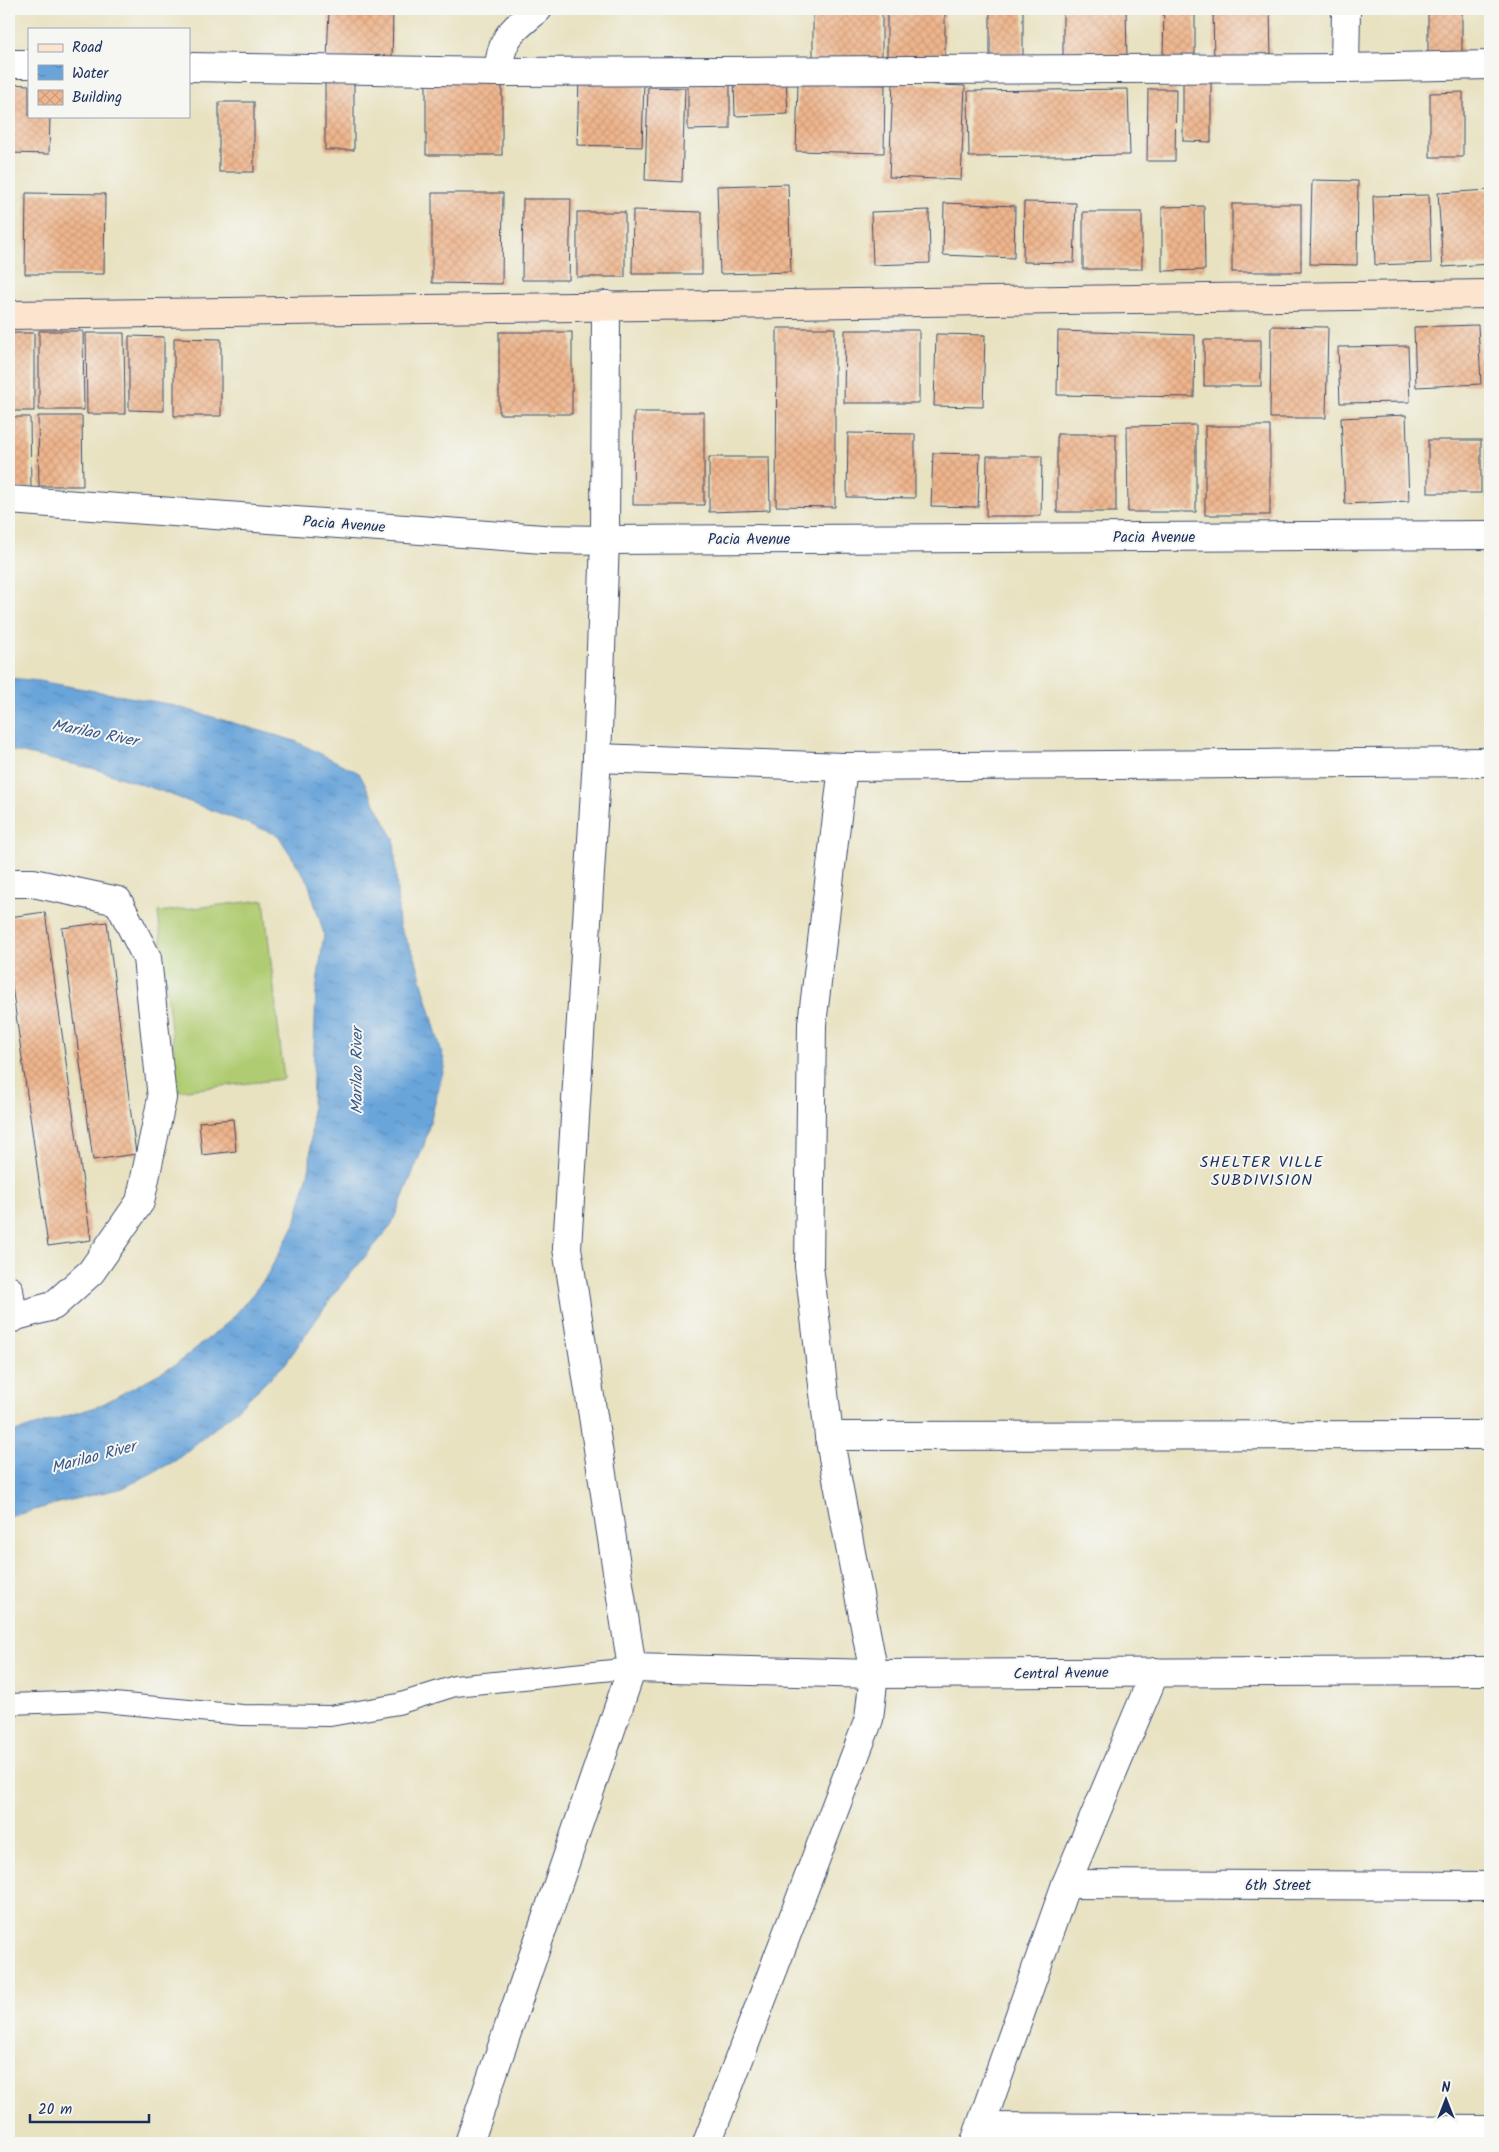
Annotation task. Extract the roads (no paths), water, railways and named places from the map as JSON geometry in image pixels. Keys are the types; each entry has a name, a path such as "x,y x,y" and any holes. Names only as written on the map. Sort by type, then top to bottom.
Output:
{"street":[{"path":"498,72 500,53 504,40 538,9"},
{"path":"1346,9 1346,68"},
{"path":"9,64 28,64"},
{"path":"190,67 498,72 1346,68 1490,65"},
{"path":"9,314 1490,294"},
{"path":"468,2143 632,1668 567,1248 597,758 605,540 606,305"},
{"name":"Pacia Avenue","path":"9,500 542,539 1490,535"},
{"path":"597,758 843,767 1490,762"},
{"path":"707,2143 869,1719 874,1674 829,1436 809,1266 812,1024 843,767"},
{"path":"9,883 33,883 118,902 148,958 162,1098 140,1202 92,1272 53,1306 11,1318 9,1290"},
{"path":"829,1436 1490,1435"},
{"name":"Central Avenue","path":"632,1668 874,1674 1490,1671"},
{"path":"1155,1672 1066,1884 978,2135 1490,2130"},
{"name":"6th Street","path":"1066,1884 1490,1886"}],"lane":[{"path":"9,1704 93,1701 242,1715 330,1716 398,1704 455,1686 632,1668"}],"water":[{"name":"Marilao River","path":"9,678 39,681 168,704 295,741 359,773 394,839 399,926 415,957 445,1064 424,1145 391,1226 337,1290 285,1364 233,1413 175,1461 123,1488 9,1517 9,1434 99,1406 175,1365 230,1321 265,1279 295,1224 310,1166 316,991 324,934 308,882 278,835 158,790 95,769 9,750"}],"district":[{"name":"SHELTER VILLE SUBDIVISION","path":"1262,1170"}]}
